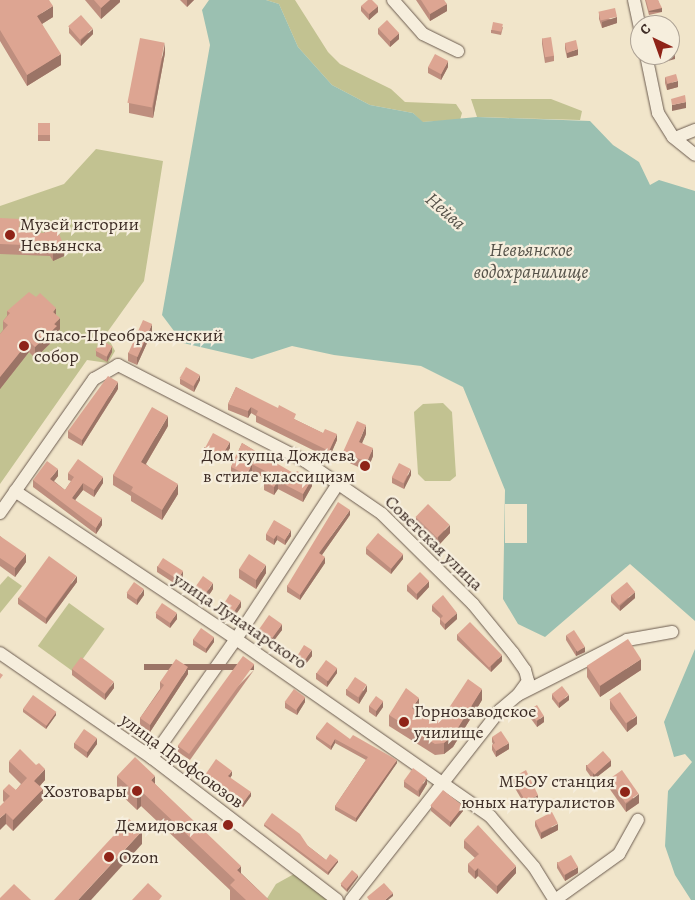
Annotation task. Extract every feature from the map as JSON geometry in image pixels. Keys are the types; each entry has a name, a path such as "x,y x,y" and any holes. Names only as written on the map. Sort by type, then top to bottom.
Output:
{"street":[{"path":"393,0 423,34 458,51"},
{"path":"634,0 637,15"},
{"path":"648,65 658,113 675,138 695,155"},
{"path":"675,138 695,130"},
{"name":"Советская улица","path":"15,491 94,379 118,365 305,461 336,485 382,514 473,604 525,670 528,681 518,695"},
{"path":"152,758 236,639 336,485"},
{"path":"0,513 15,491"},
{"name":"улица Луначарского","path":"15,491 236,639 490,816 510,837 555,900"},
{"path":"351,900 445,783 500,710 518,695 627,640 672,632"},
{"name":"улица Профсоюзов","path":"1,654 152,758 337,900"},
{"path":"555,900 619,854 638,820"}],"shaded area":[{"path":"266,0 295,0 328,52 340,64 391,89 405,102 456,104 462,113 460,120 422,122 413,113 370,105 332,85 298,47 279,4"},
{"path":"471,99 551,99 582,111 580,120 477,117"},
{"path":"96,149 163,161 144,281 106,334 115,351 108,363 87,360 0,484 0,206 64,184"},
{"path":"443,403 452,412 456,476 450,481 425,481 418,474 414,412 423,404"},
{"path":"8,576 22,586 0,613 0,585"},
{"path":"69,603 105,629 73,672 38,646"},
{"path":"294,874 328,900 266,900 276,884"}],"water":[{"name":"Невьянское водохранилище","path":"209,0 266,0 279,4 298,47 332,85 370,105 413,113 423,122 477,117 590,121 613,145 639,162 650,185 659,180 695,191 695,621 630,564 545,637 518,624 503,599 505,490 463,387 421,366 334,355 292,346 252,359 183,343 162,315 210,45 202,10"},
{"path":"695,649 695,900 691,900 675,875 665,846 668,791 692,762 685,754 674,757 664,722"}],"pier":[{"path":"505,504 527,504 527,543 505,543"}],"building":[{"path":"0,0 49,0 53,6 37,16 61,54 27,75 0,30"},
{"path":"94,0 110,0 101,8"},
{"path":"368,0 372,0 378,6 369,14 361,6"},
{"path":"421,0 444,0 447,4 430,14"},
{"path":"646,0 658,0 662,8 649,11"},
{"path":"615,8 617,17 600,21 598,12"},
{"path":"81,15 93,29 80,40 68,26"},
{"path":"387,20 399,33 390,41 378,28"},
{"path":"493,22 503,24 501,32 491,30"},
{"path":"551,37 554,56 545,57 542,38"},
{"path":"140,38 165,43 152,108 127,103"},
{"path":"576,40 578,49 567,53 565,43"},
{"path":"435,54 448,61 441,74 428,67"},
{"path":"676,74 678,81 667,84 665,77"},
{"path":"685,95 686,102 672,105 671,99"},
{"path":"38,123 50,123 50,135 38,135"},
{"path":"0,218 20,219 19,232 45,233 44,229 55,224 64,246 53,251 50,246 0,244"},
{"name":"Спасо-Преображенский собор","path":"29,292 36,297 40,293 56,308 53,312 60,318 54,324 57,326 35,347 29,341 0,377 0,334 8,325 3,321 10,313 7,311"},
{"path":"143,320 152,324 137,357 128,353"},
{"path":"101,340 112,346 107,357 95,350"},
{"path":"186,367 200,375 193,386 180,378"},
{"path":"108,376 118,382 82,440 68,431"},
{"path":"236,387 278,408 279,405 296,414 294,419 323,433 325,429 337,434 329,451 256,415 258,411 251,407 248,411 228,404"},
{"path":"152,407 168,416 141,462 178,484 162,510 131,491 133,487 113,475"},
{"path":"357,421 366,425 359,442 373,448 367,462 343,452"},
{"path":"213,433 230,442 222,457 205,448"},
{"path":"242,443 295,474 297,471 312,479 303,494 278,481 274,487 264,482 269,473 252,464 247,475 231,467"},
{"path":"78,459 103,477 94,490 83,483 72,498 102,518 96,528 33,480 47,461 58,469 50,479 65,490 74,477 68,473"},
{"path":"399,463 411,469 403,483 392,477"},
{"path":"338,502 350,510 319,553 325,557 300,595 287,586"},
{"path":"428,504 450,525 437,538 415,517"},
{"path":"274,520 291,530 285,540 277,535 274,539 266,534"},
{"path":"378,533 403,554 391,569 366,548"},
{"path":"0,536 26,554 15,568 0,558"},
{"path":"249,554 266,565 256,580 239,569"},
{"path":"49,556 77,576 46,618 18,598"},
{"path":"163,558 183,571 178,579 158,566"},
{"path":"420,572 429,581 416,594 407,585"},
{"path":"203,576 213,583 203,598 193,591"},
{"path":"134,582 144,589 136,600 127,593"},
{"path":"627,582 635,592 619,605 611,595"},
{"path":"230,594 241,601 231,617 220,610"},
{"path":"443,595 457,613 445,624 440,619 443,616 432,605"},
{"path":"162,603 177,613 170,623 155,613"},
{"path":"269,615 282,624 272,638 259,629"},
{"path":"470,622 502,655 489,668 457,635"},
{"path":"201,628 214,637 206,649 193,639"},
{"path":"574,630 585,647 577,652 566,635"},
{"path":"628,639 641,659 600,686 587,666"},
{"path":"304,645 312,650 305,660 298,655"},
{"path":"243,656 254,664 189,754 178,746"},
{"path":"81,657 114,682 105,694 72,669"},
{"path":"176,659 188,667 150,725 140,718 164,685 160,682"},
{"path":"326,660 337,668 328,681 317,673"},
{"path":"355,677 367,685 358,697 347,689"},
{"path":"468,679 482,689 453,736 444,743 435,744 389,715 406,688 419,698 412,708 430,721 441,720"},
{"path":"562,686 569,695 559,703 552,694"},
{"path":"294,689 305,697 296,710 285,702"},
{"path":"620,692 637,716 626,723 609,699"},
{"path":"33,695 56,712 46,726 23,709"},
{"path":"376,696 383,701 376,711 369,706"},
{"path":"537,705 544,716 536,721 529,710"},
{"path":"327,722 350,739 353,735 397,760 356,818 335,806 368,757 335,739 331,746 316,736"},
{"path":"84,729 97,738 87,752 74,743"},
{"path":"501,731 509,743 496,751 492,745 495,743 492,737"},
{"path":"20,749 36,765 39,763 45,769 34,781 43,789 13,820 6,813 0,818 0,806 10,796 3,790 9,784 16,790 27,778 9,761"},
{"path":"603,751 611,760 595,775 587,766"},
{"path":"135,757 155,776 151,780 241,866 237,870 269,900 246,900 230,885 235,880 141,791 137,794 117,776"},
{"path":"216,759 232,771 228,776 251,792 243,803 205,775"},
{"path":"413,768 427,778 417,791 404,781"},
{"path":"526,770 538,795 526,802 512,778"},
{"path":"622,770 639,794 626,803 609,779"},
{"path":"443,790 463,806 451,822 430,806"},
{"path":"552,812 558,824 541,832 535,821"},
{"path":"272,813 300,834 308,846 326,860 330,854 338,860 328,872 264,824"},
{"path":"129,819 142,831 78,900 54,900"},
{"path":"478,825 516,866 497,886 478,868 475,871 468,864 479,854 464,840"},
{"path":"571,855 578,867 564,875 557,863"},
{"path":"352,870 358,875 347,889 340,884"},
{"path":"148,883 162,896 159,900 132,900"},
{"path":"384,883 393,893 385,900 369,900 367,897"},
{"path":"14,884 31,900 0,900"}],"place":[{"name":"Музей истории Невьянска","path":"10,235"},
{"name":"Спасо-Преображенский собор","path":"24,346"},
{"name":"Дом купца Дождева в стиле классицизм","path":"365,466"},
{"name":"Горнозаводское училище","path":"404,722"},
{"name":"Хозтовары","path":"137,791"},
{"name":"МБОУ станция юных натуралистов","path":"625,792"},
{"name":"Демидовская","path":"228,825"},
{"name":"Ozon","path":"109,857"}],"water label":[{"name":"Нейва","path":"445,212"}]}
